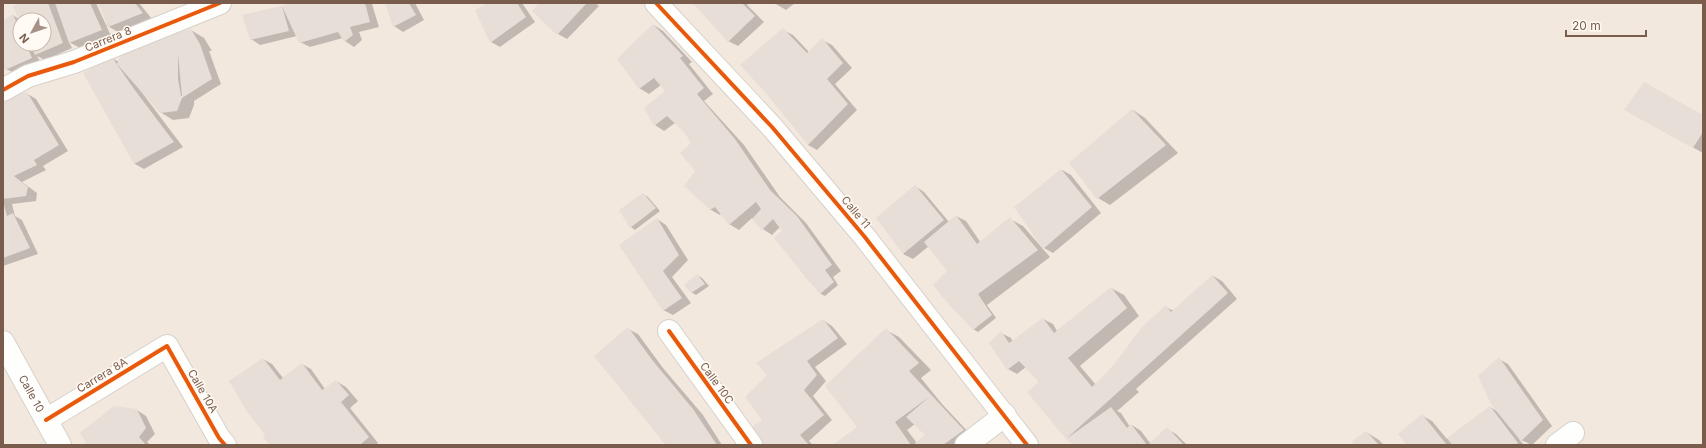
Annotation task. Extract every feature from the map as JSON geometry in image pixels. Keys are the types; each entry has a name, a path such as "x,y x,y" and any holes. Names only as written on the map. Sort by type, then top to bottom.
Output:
{"street":[{"name":"Carrera 8","path":"3,90 28,76 74,62 220,3"},
{"name":"Calle 11","path":"656,3 777,133 864,236 1027,445"},
{"name":"Calle 10C","path":"668,331 751,445"},
{"name":"Calle 10","path":"3,342 60,445"},
{"name":"Carrera 8A","path":"46,420 167,346"},
{"name":"Calle 10A","path":"167,346 219,438 225,445"},
{"path":"966,445 1005,415"}],"shaded area":[{"path":"3,3 1703,3 1703,445 3,445"}],"building":[{"path":"22,3 48,3 51,12 16,12 13,6"},
{"path":"55,3 90,3 102,30 69,43"},
{"path":"98,3 135,3 143,13 108,27"},
{"path":"288,3 365,3 370,22 350,27 353,35 344,42 338,32 299,43 282,6"},
{"path":"385,3 409,3 416,15 393,27"},
{"path":"488,3 517,3 526,17 490,43 475,10"},
{"path":"539,3 587,3 557,35 532,11"},
{"path":"693,3 742,3 755,16 728,42"},
{"path":"282,6 289,31 250,40 242,15"},
{"path":"52,14 63,43 52,48"},
{"path":"12,15 12,52 29,52 32,58 5,70 3,65 3,21"},
{"path":"653,24 683,56 680,58 704,88 697,94 735,139 770,190 797,216 832,265 825,270 834,282 820,294 774,238 782,231 773,219 762,230 752,219 761,209 756,202 729,225 715,207 710,210 684,186 695,171 680,153 691,143 684,132 667,116 654,126 644,108 665,91 654,78 639,89 617,59"},
{"path":"783,28 807,53 822,38 843,63 827,79 848,104 808,145 765,92 740,65"},
{"path":"191,29 200,44 212,79 182,98 177,111 160,113 117,64 124,47","holes":["178,54 182,96 178,79"]},
{"path":"34,52 42,52 35,55"},
{"path":"112,57 174,142 134,164 83,73"},
{"path":"1644,82 1703,115 1703,132 1693,148 1624,110"},
{"path":"27,92 59,145 34,160 37,165 14,176 28,187 26,196 3,199 3,99"},
{"path":"1132,109 1166,145 1097,199 1069,163"},
{"path":"1061,169 1092,207 1043,249 1014,207"},
{"path":"915,185 944,220 903,254 876,218"},
{"path":"643,193 656,208 630,228 619,210"},
{"path":"3,201 7,216 13,213 30,248 3,258"},
{"path":"956,215 977,244 1010,217 1038,250 978,294 992,315 973,330 933,285 947,271 924,242"},
{"path":"657,218 679,255 663,271 682,298 663,311 619,245"},
{"path":"697,274 705,284 691,293 684,285"},
{"path":"1212,275 1228,293 1066,439 1027,392 1039,382 1019,361 1007,370 989,343 1001,331 1009,343 1043,318 1054,333 1111,287 1127,308 1068,358 1092,387 1112,367 1142,327 1166,305 1171,312"},
{"path":"823,319 838,338 807,361 817,375 804,390 824,415 800,435 809,445 764,445 752,427 762,420 745,397 767,375 756,363"},
{"path":"628,327 653,361 693,409 717,445 666,445 594,356"},
{"path":"886,328 919,363 909,371 964,430 943,445 913,445 925,435 906,417 929,397 895,422 911,445 833,445 857,427 825,386"},
{"path":"1499,357 1543,420 1521,441 1492,406 1478,376"},
{"path":"263,358 280,380 302,363 322,390 336,380 349,395 341,402 369,437 360,445 270,445 263,437 265,435 246,410 229,381"},
{"path":"114,406 137,409 146,428 139,437 146,445 87,445 80,433"},
{"path":"1490,406 1518,443 1515,445 1452,445 1447,438"},
{"path":"1111,407 1127,428 1131,424 1147,445 1073,445 1066,439"},
{"path":"1422,414 1447,445 1407,445 1398,434"},
{"path":"1167,427 1184,445 1148,445"},
{"path":"1366,431 1379,445 1355,445 1352,441"}],"cycle path":[{"path":"3,90 28,76 74,62 220,3"},
{"path":"656,3 772,127 864,236 1027,445"},
{"path":"669,331 751,445"},
{"path":"46,420 167,346 219,438 225,445"}]}
